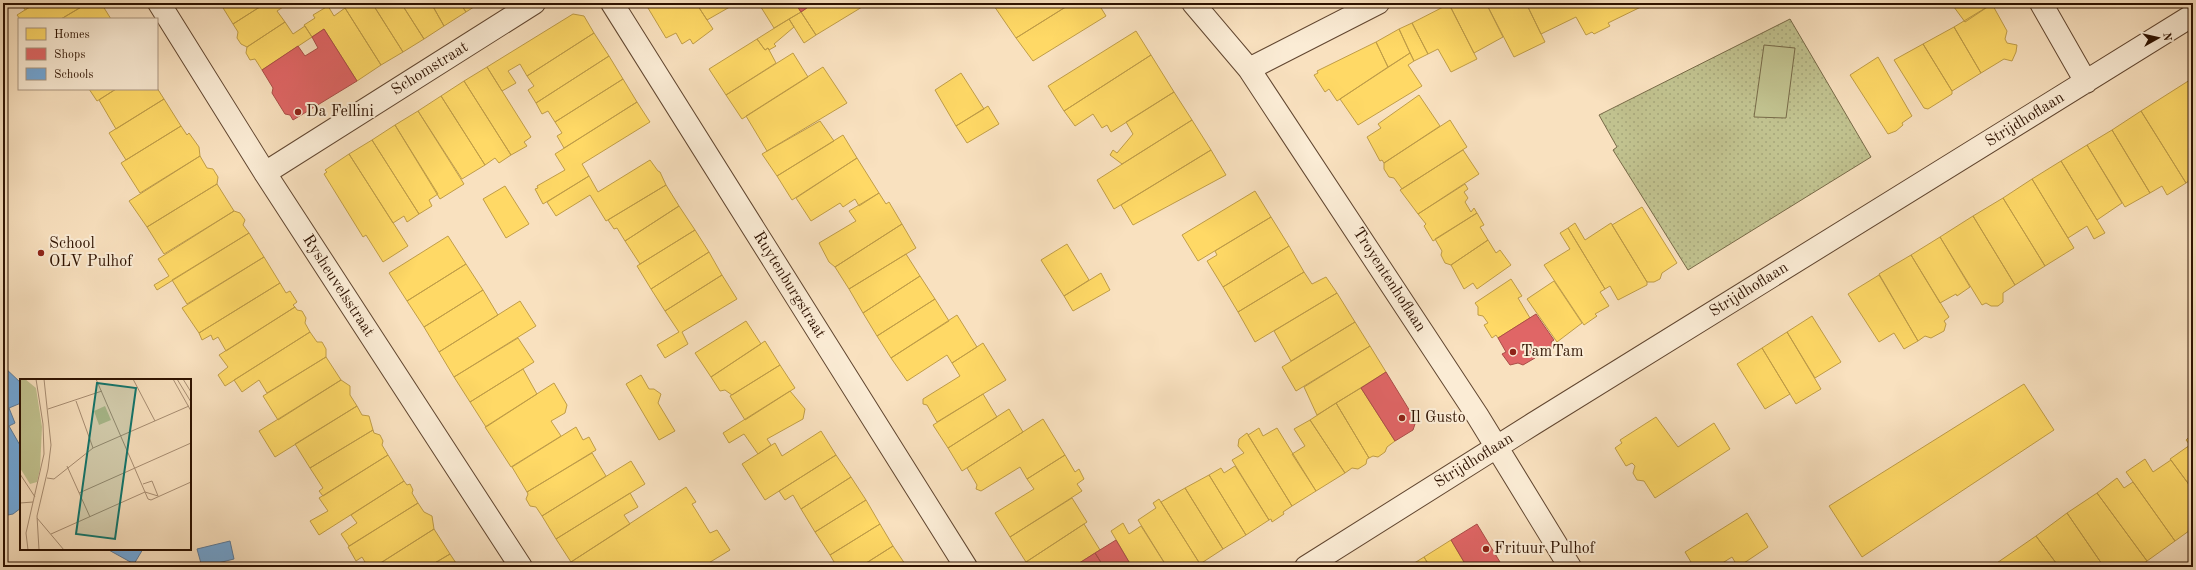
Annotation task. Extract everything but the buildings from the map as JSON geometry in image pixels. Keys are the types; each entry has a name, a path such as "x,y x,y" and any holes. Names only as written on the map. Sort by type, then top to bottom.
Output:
{"street":[{"name":"Rysheuvelsstraat","path":"159,3 265,173 521,567"},
{"name":"Schomstraat","path":"265,173 534,3"},
{"name":"Ruytenburgstraat","path":"612,3 966,567"},
{"name":"Troyentenhoflaan","path":"1193,3 1249,69 1497,447 1570,567"},
{"path":"1249,69 1378,3"},
{"path":"2041,3 2086,82"},
{"name":"Strijdhoflaan","path":"1306,567 2193,15"}],"green space":[{"path":"1790,19 1871,157 1688,270 1613,150 1617,147 1599,115"},
{"path":"1764,45 1795,48 1786,118 1754,117"}],"place":[{"name":"Da Fellini","path":"298,112"},
{"name":"School OLV Pulhof","path":"41,253"},
{"name":"TamTam","path":"1513,352"},
{"name":"Il Gusto","path":"1402,418"},
{"name":"Frituur Pulhof","path":"1486,549"}]}
